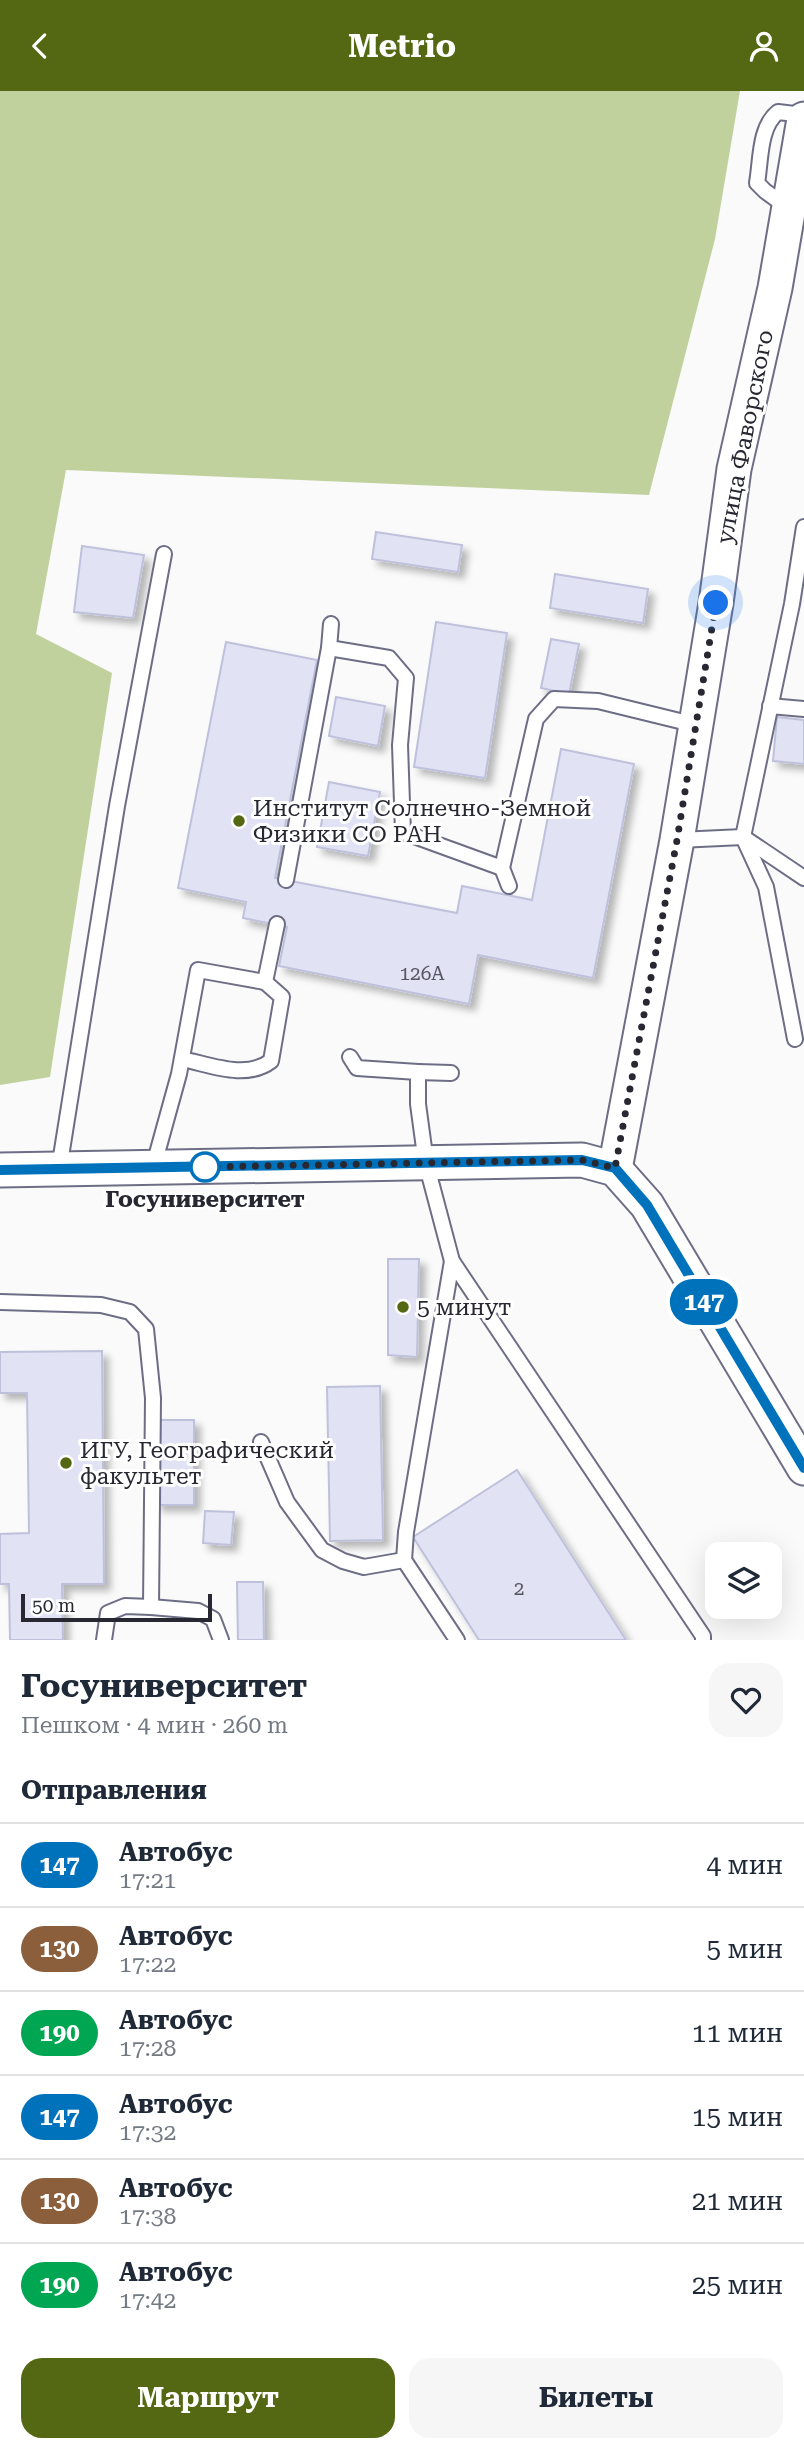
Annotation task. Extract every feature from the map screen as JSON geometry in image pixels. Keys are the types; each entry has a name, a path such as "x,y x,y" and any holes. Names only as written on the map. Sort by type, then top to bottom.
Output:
{"street":[{"name":"улица Фаворского","path":"615,1168 677,840 716,603 734,469 775,288 804,117"},
{"path":"0,1170 582,1160 615,1168 647,1205 804,1468"}],"lane":[{"path":"794,1039 766,887 743,837 792,604 804,527"},
{"path":"59,1169 117,806 164,554"},
{"path":"286,880 329,648 331,624"},
{"path":"329,648 390,658 406,678 400,745 403,832 502,868"},
{"path":"509,885 502,868 536,719 554,699 598,701 696,725"},
{"path":"770,706 804,709"},
{"path":"677,840 743,837 804,878"},
{"path":"265,982 277,925"},
{"path":"153,1168 182,1059 198,970 265,982 282,996 271,1061 261,1069 242,1072 182,1059"},
{"path":"350,1056 357,1068 451,1073"},
{"path":"418,1072 418,1104 426,1163 452,1261 703,1636 703,1640"},
{"path":"452,1261 406,1532 404,1560 457,1640"},
{"path":"0,1301 101,1305 130,1312 146,1329 153,1398 151,1607"},
{"path":"261,1442 287,1502 321,1550 343,1561 364,1567 404,1560"},
{"path":"104,1640 108,1613 125,1606 198,1611 213,1619 221,1640"}],"green space":[{"path":"0,91 740,91 715,239 649,495 66,470 36,634 112,673 50,1077 0,1085"}],"building":[{"path":"376,532 462,545 458,572 372,559"},
{"path":"82,546 144,555 133,618 74,612"},
{"path":"555,574 648,589 643,623 550,608"},
{"path":"436,622 507,633 485,778 414,767"},
{"path":"551,639 579,644 569,694 541,688"},
{"name":"Институт Солнечно-Земной Физики СО РАН","path":"226,642 317,660 275,878 457,913 462,886 532,900 561,749 634,764 593,978 478,955 469,1004 279,966 287,927 243,918 246,902 178,888"},
{"path":"336,697 385,706 378,746 329,736"},
{"path":"777,717 804,720 804,764 773,761"},
{"path":"329,782 380,792 368,856 317,847"},
{"name":"5 минут","path":"388,1259 419,1259 417,1357 388,1355"},
{"name":"ИГУ, Географический факультет","path":"102,1351 104,1584 62,1584 63,1640 10,1640 9,1584 0,1584 0,1534 29,1533 27,1393 0,1393 0,1352"},
{"path":"380,1386 383,1540 330,1541 327,1387"},
{"path":"157,1420 194,1420 194,1505 156,1505"},
{"path":"517,1470 626,1640 479,1640 413,1537"},
{"path":"205,1511 234,1512 231,1545 203,1543"},
{"path":"237,1582 263,1582 264,1640 238,1640"}],"bus line":[{"name":"147","path":"0,1170 582,1160 615,1168 647,1205 804,1468"}],"place":[{"name":"Институт Солнечно-Земной Физики СО РАН","path":"239,821"},
{"name":"Госуниверситет","path":"205,1167"},
{"name":"5 минут","path":"403,1307"},
{"name":"ИГУ, Географический факультет","path":"66,1463"}],"route":[{"path":"205,1167 582,1160 615,1168 677,840 716,603"}]}
